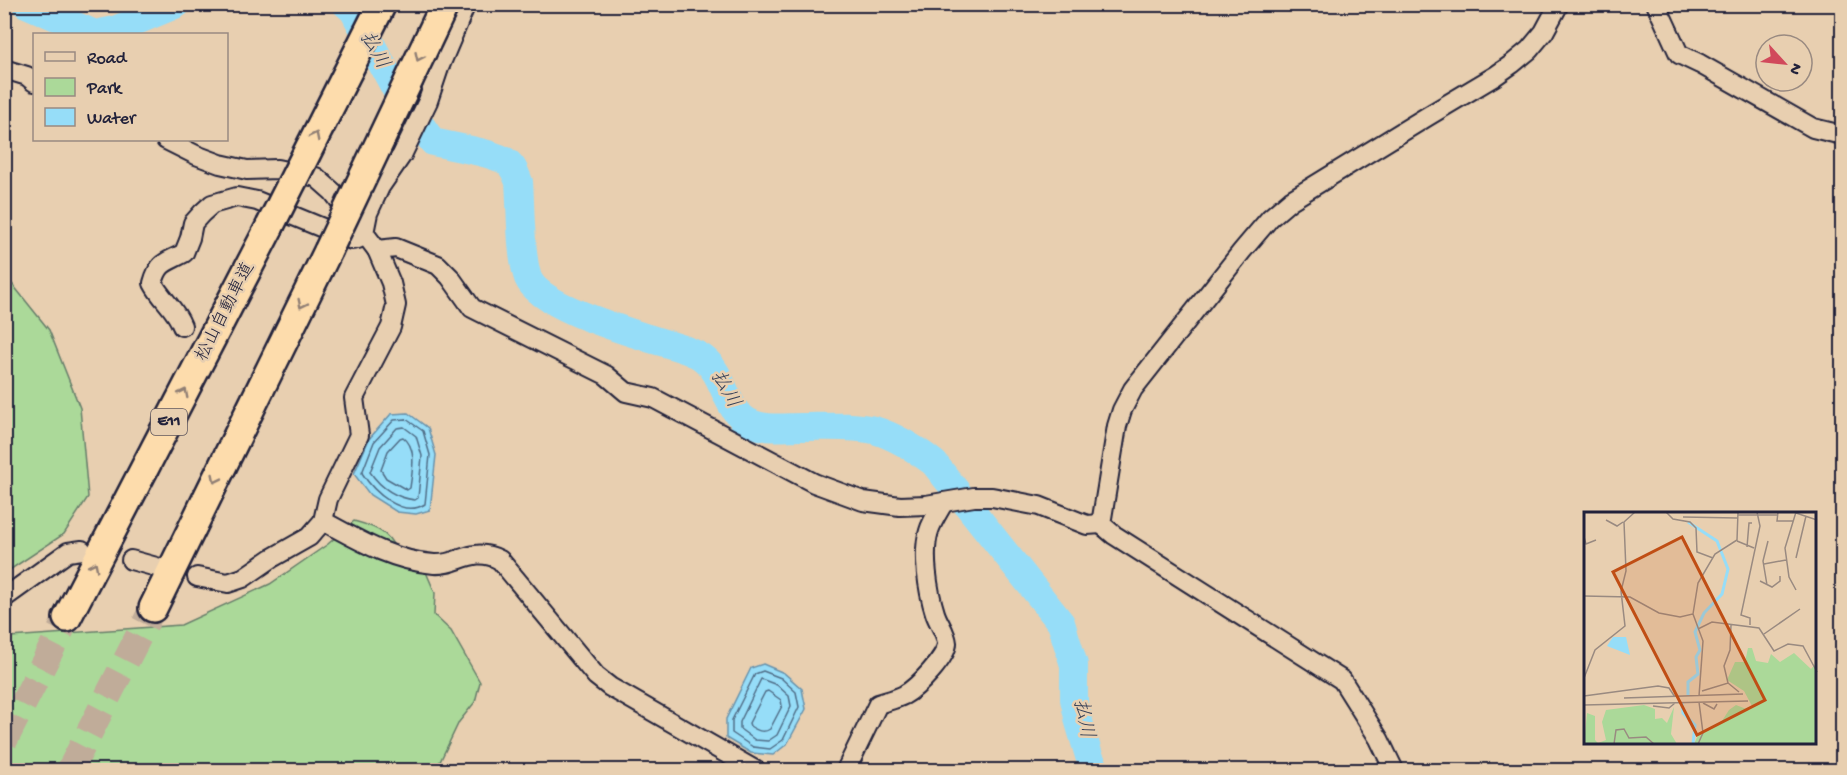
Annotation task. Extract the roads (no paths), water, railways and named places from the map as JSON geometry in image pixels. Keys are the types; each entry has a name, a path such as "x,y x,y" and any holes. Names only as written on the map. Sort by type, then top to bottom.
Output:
{"highway":[{"name":"松山自動車道","path":"67,618 382,4"},
{"path":"153,608 328,251 444,4"}],"street":[{"path":"182,326 178,315 153,283 156,271 162,263 184,253 193,223 212,204 237,197 257,201 352,240 364,234 368,213 402,155 428,101 466,4"},
{"path":"1101,524 1117,426 1133,389 1242,250 1270,218 1291,200 1504,70 1529,50 1544,32 1559,4"},
{"path":"1656,4 1679,54 1813,128 1842,135"},
{"path":"4,69 27,76 33,81"},
{"path":"168,141 220,164 247,170 277,169 316,177 333,192 377,249 391,283 396,305 391,327 354,398 359,435 328,499 323,521 309,537 243,578 228,583 197,577"},
{"path":"377,249 396,248 438,265 450,277 472,308 606,375 626,392 652,398 814,483 863,501 900,506 992,497 1039,506 1087,525 1101,524 1114,535 1342,680 1379,739 1394,771"},
{"path":"846,771 878,704 907,694 944,655 947,645 945,634 936,618 927,577 929,531 944,502"},
{"path":"323,521 368,546 409,560 436,564 472,555 491,555 500,560 596,676 610,687 755,771"},
{"path":"4,598 68,552 82,550"},
{"path":"131,561 160,568"}],"water":[{"path":"408,413 428,428 436,455 430,510 416,514 397,512 370,495 354,474 369,439 391,414"},
{"path":"763,664 784,673 802,689 806,709 787,744 773,755 751,753 726,738 726,719 751,668"}],"waterway":[{"name":"払川","path":"26,4 93,33"},
{"name":"払川","path":"100,33 115,30 177,4"},
{"name":"払川","path":"346,4 353,10 398,94 433,142 493,156 507,162 513,169 519,182 525,269 535,288 547,298 582,315 686,350 704,359 712,367 733,407 748,422 770,427 865,428 906,444 934,463 1061,623 1074,665 1074,699 1079,722 1089,756 1096,770"}],"tunnel":[{"path":"70,770 153,608"},
{"path":"4,741 67,618"}]}
